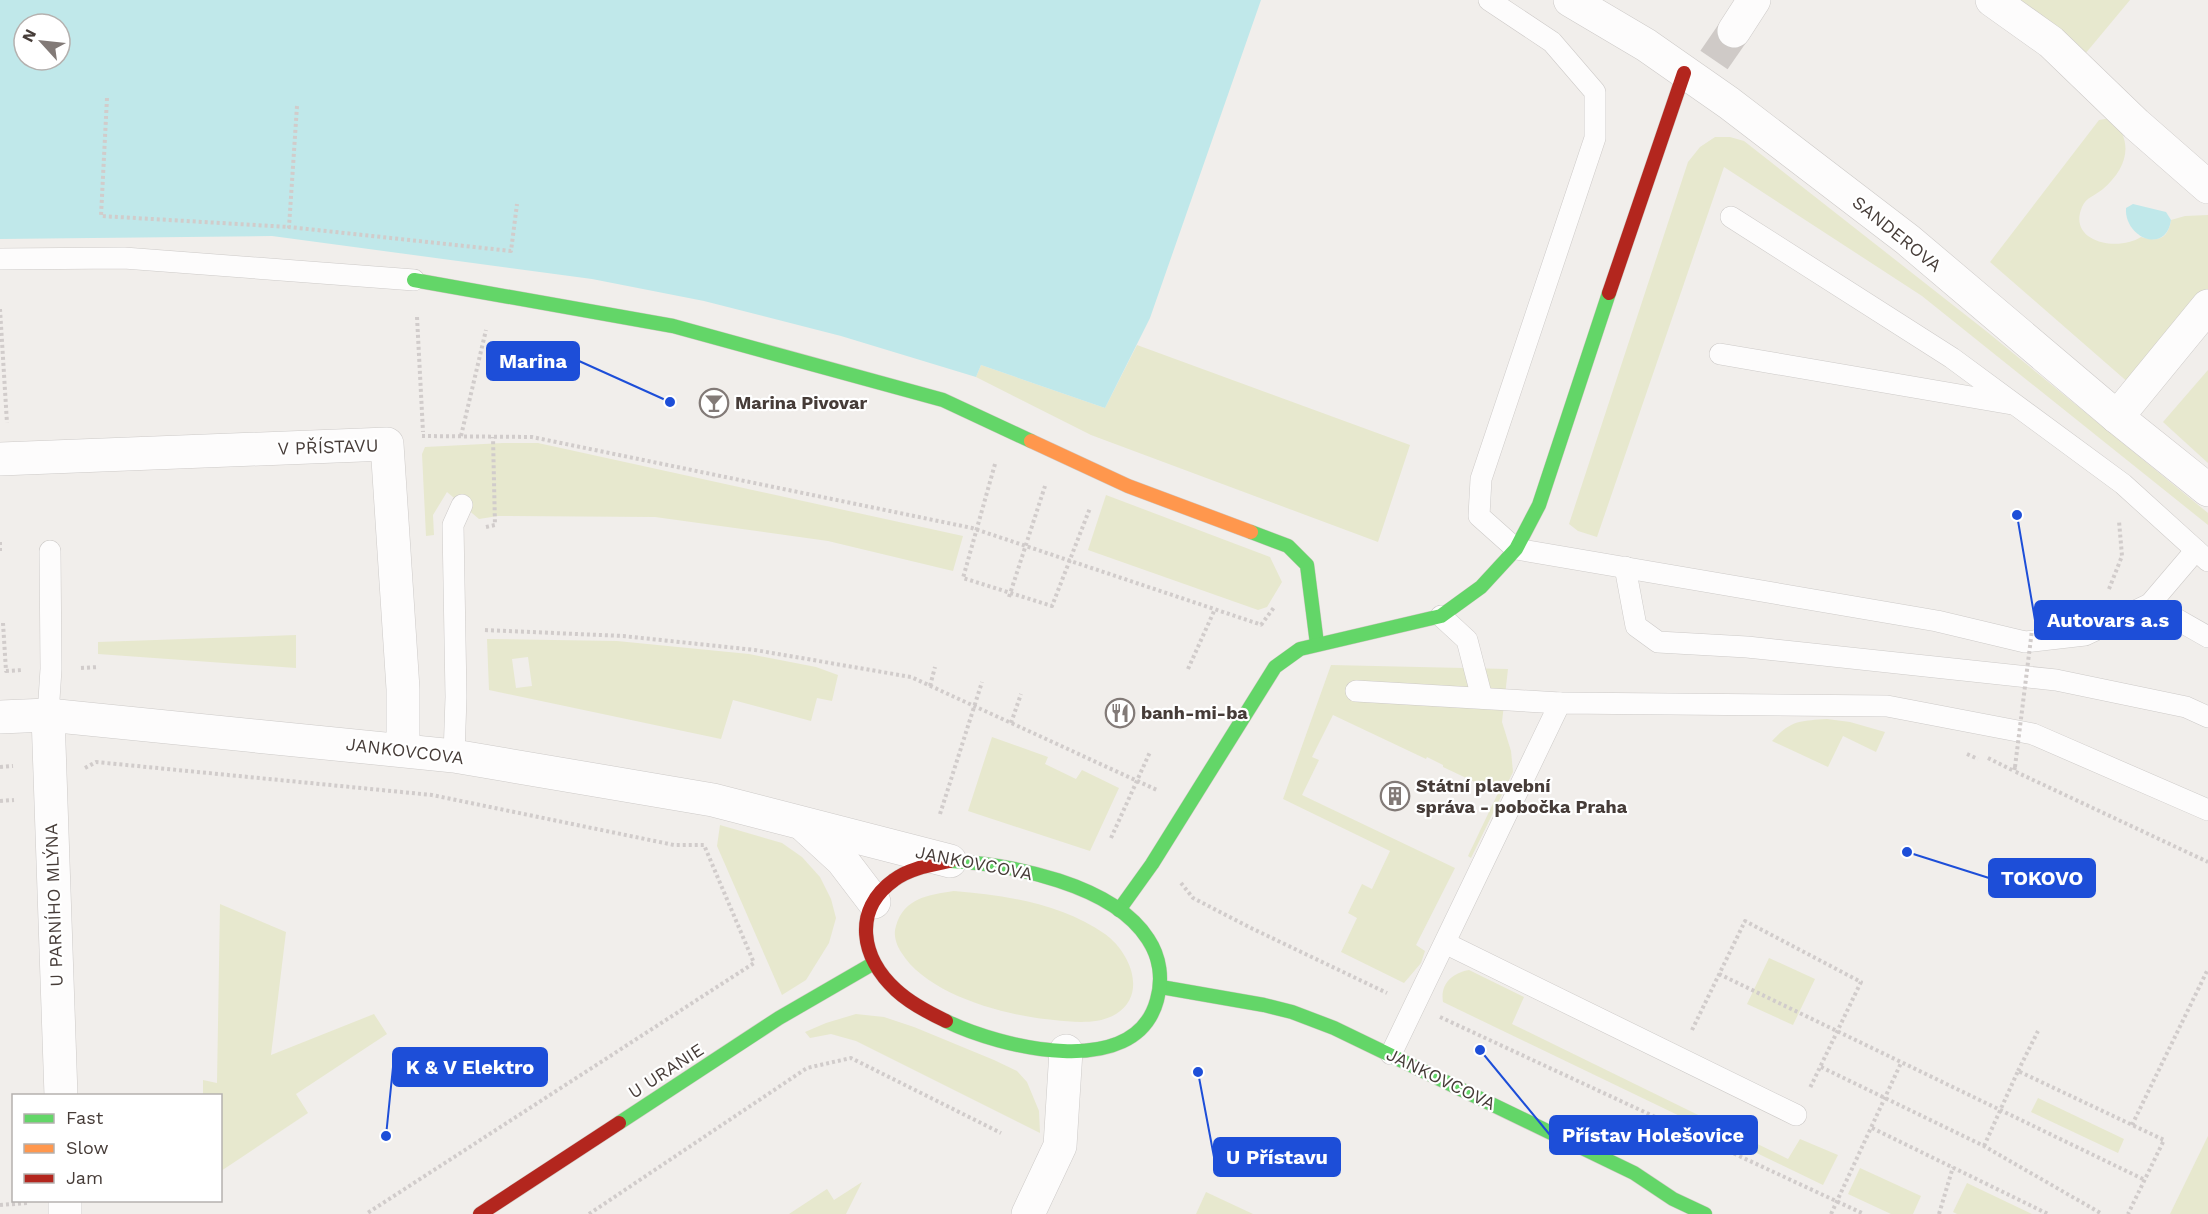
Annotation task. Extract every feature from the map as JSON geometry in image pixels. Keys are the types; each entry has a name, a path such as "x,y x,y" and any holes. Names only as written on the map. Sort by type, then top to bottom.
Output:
{"street":[{"name":"SANDEROVA","path":"1570,0 1646,45 1699,72 1729,103 1908,240 2117,417 2208,490"},
{"path":"1734,31 1754,0"},
{"path":"1992,0 2051,42 2136,124 2208,187"},
{"path":"1119,910 1152,864 1275,667 1300,649 1441,616 1481,587 1516,549 1539,505 1658,145 1699,72"},
{"path":"414,280 673,326 943,400 1128,486 1288,546 1307,565 1317,644"},
{"path":"2117,417 2208,306"},
{"name":"V PŘÍSTAVU","path":"5,459 387,444 403,689 403,750"},
{"name":"JANKOVCOVA","path":"0,717 48,715 454,756 700,798 950,861 976,861 1017,869 1078,888 1119,910 1146,936 1160,961 1161,987 1156,1005 1146,1021 1129,1037 1104,1048 1066,1051 1019,1046 970,1031 928,1012 895,989 874,963 867,948 865,931 867,916 874,902 842,860 804,825"},
{"name":"U PARNÍHO MLÝNA","path":"48,715 61,1094"},
{"path":"874,902 891,882 915,868 950,861"},
{"name":"U URANIE","path":"480,1214 779,1018 874,963"},
{"name":"JANKOVCOVA","path":"1161,987 1236,999 1292,1012 1391,1054 1634,1173 1669,1206 1705,1214"},
{"path":"1028,1214 1060,1146 1066,1051"}],"lane":[{"path":"1489,0 1552,42 1595,92 1595,138 1481,479 1479,516 1516,549 1937,621 2025,642 2085,635 2150,604 2202,555 2123,484 1952,358 1731,217"},
{"path":"0,259 124,258 414,280"},
{"path":"1720,354 2016,405"},
{"path":"454,756 456,697 453,525 462,505"},
{"path":"48,715 51,669 50,550"},
{"path":"1625,567 1636,626 1658,642 1746,647 2056,680 2186,707 2208,717"},
{"path":"2150,604 2208,637"},
{"path":"1441,616 1467,640 1482,699"},
{"path":"1356,691 1560,703 1887,706 2033,734 2208,810"},
{"path":"1391,1054 1560,703"},
{"path":"1445,944 1796,1115"}],"path":[{"path":"107,98 101,216 289,227 511,251 517,204"},
{"path":"289,227 297,106"},
{"path":"414,280 423,436"},
{"path":"0,309 5,459"},
{"path":"461,436 488,323"},
{"path":"387,444 423,436 532,437 978,530 1317,644"},
{"path":"480,534 485,527 495,525 493,437"},
{"path":"998,454 963,580 1051,608 1094,497"},
{"path":"1010,595 1048,476"},
{"path":"2105,593 2112,586 2122,556 2119,520 2115,512"},
{"path":"0,542 0,552"},
{"path":"1188,669 1215,609"},
{"path":"2014,769 2032,630 2044,628"},
{"path":"481,630 623,636 755,650 910,677 1187,805"},
{"path":"930,686 935,668"},
{"path":"940,814 982,682"},
{"path":"1011,723 1021,694"},
{"path":"1111,838 1150,752"},
{"path":"1982,755 2208,862"},
{"path":"82,769 96,762 432,795 674,845 704,845 754,963 366,1214"},
{"path":"0,767 13,766"},
{"path":"0,801 14,800"},
{"path":"1679,1058 1745,921 1861,982 1796,1115"},
{"path":"2132,1125 2208,969"},
{"path":"1719,974 2145,1180"},
{"path":"1984,1146 2038,1031"},
{"path":"589,1214 807,1068 851,1058 1001,1133"},
{"path":"1831,1214 1901,1063"},
{"path":"1821,1067 1984,1146 2102,1214"},
{"path":"2018,1071 2164,1140 2128,1214"},
{"path":"1872,1128 2048,1214"},
{"path":"1939,1214 1953,1167"},
{"path":"0,1205 28,1203"}],"green space":[{"path":"2014,0 2130,0 2085,54"},
{"path":"2111,118 2123,136 2125,155 2118,172 2111,181 2088,199 2082,207 2079,219 2082,229 2088,236 2097,241 2120,244 2141,237 2158,239 2168,231 2171,220 2185,216 2208,215 2208,292 2130,384 1990,262 2099,120"},
{"path":"1715,137 1730,137 1744,141 1986,331 2208,513 2208,525 1922,296 1724,167 1597,537 1578,531 1569,524 1688,162 1700,147"},
{"path":"1137,345 1410,445 1378,542 1091,435 976,377 981,365 1105,408"},
{"path":"2208,370 2208,463 2163,422"},
{"path":"538,443 963,536 953,571 828,541 655,517 498,516 479,519 447,492 433,515 434,535 426,536 422,454 425,447"},
{"path":"1106,495 1270,557 1282,582 1267,607 1258,610 1088,550"},
{"path":"296,635 296,668 98,654 98,642"},
{"path":"487,639 617,641 749,654 816,667 838,675 832,701 817,698 811,721 733,700 721,739 489,690","holes":["528,657 532,686 516,688 512,659"]},
{"path":"1331,665 1508,669 1502,722 1511,751 1513,772 1471,858 1468,856 1498,793 1427,757 1426,759 1333,715 1312,757 1319,760 1302,795 1455,868 1416,945 1425,951 1421,963 1404,983 1341,952 1357,918 1348,913 1362,884 1372,889 1390,851 1283,799"},
{"path":"1827,719 1850,722 1885,732 1876,752 1843,736 1828,767 1772,741 1796,723"},
{"path":"992,737 1048,757 1045,764 1076,779 1082,770 1119,788 1090,851 968,811"},
{"path":"720,825 782,843 802,857 820,877 831,899 836,918 829,943 806,980 782,995 717,846"},
{"path":"954,891 1013,898 1052,908 1105,934 1122,951 1132,973 1131,996 1126,1006 1116,1014 1101,1020 1085,1022 1035,1018 969,1001 929,980 913,967 901,952 895,939 896,926 905,909 911,904 926,896"},
{"path":"220,904 286,932 271,1055 374,1014 387,1034 296,1094 308,1113 222,1170 222,1094 203,1094 203,1080 217,1083"},
{"path":"1769,958 1815,979 1793,1025 1747,1004"},
{"path":"1469,970 1524,997 1512,1024 1788,1159 1800,1139 1838,1155 1823,1185 1443,1002 1443,990 1448,980"},
{"path":"856,1014 884,1017 914,1027 1017,1071 1027,1082 1039,1111 1040,1133 856,1041 831,1034 810,1038 805,1032"},
{"path":"2038,1098 2124,1139 2118,1153 2031,1112"},
{"path":"2208,1136 2208,1214 2170,1214"},
{"path":"1860,1168 1921,1196 1913,1214 1891,1214 1848,1194"},
{"path":"862,1182 846,1214 789,1214 827,1189 834,1200"},
{"path":"1967,1183 2032,1214 1957,1214 1953,1212"},
{"path":"1206,1192 1253,1214 1196,1214"}],"water":[{"path":"0,0 1261,0 1150,318 1105,408 981,365 976,377 841,336 704,301 592,279 272,236 0,239"},
{"path":"2133,204 2166,212 2171,220 2168,231 2162,237 2154,239 2138,234 2127,219 2126,208"}],"tunnel":[{"path":"1714,60 1734,31"}],"traffic: fast":[{"path":"414,280 673,326 943,400 1031,441"},
{"path":"1119,910 1152,864 1275,667 1300,649 1441,616 1481,587 1516,549 1539,505 1609,293"},
{"path":"1251,532 1288,546 1307,565 1317,644"},
{"path":"946,1021 998,1040 1030,1047 1063,1051 1095,1050 1122,1042 1144,1026 1157,1000 1160,984 1158,961 1148,939 1132,920 1111,904 1086,891 1030,872 950,861"},
{"path":"619,1123 779,1018 874,963"},
{"path":"1161,987 1264,1005 1292,1012 1334,1028 1634,1173 1673,1199 1705,1214"}],"traffic: slow":[{"path":"1031,441 1128,486 1251,532"}],"traffic: jam":[{"path":"1609,293 1684,73"},
{"path":"946,1021 907,999 884,977 875,964 866,934 867,920 872,905 881,892 894,880 914,870 950,861"},
{"path":"480,1214 619,1123"}],"place":[{"name":"Marina","path":"670,402"},
{"name":"Marina Pivovar","path":"714,403"},
{"name":"Autovars a.s","path":"2017,515"},
{"name":"banh-mi-ba","path":"1120,713"},
{"name":"Státní plavební správa - pobočka Praha","path":"1395,796"},
{"name":"TOKOVO","path":"1907,852"},
{"name":"Přístav Holešovice","path":"1480,1050"},
{"name":"U Přístavu","path":"1198,1072"},
{"name":"K & V Elektro","path":"386,1136"}]}
